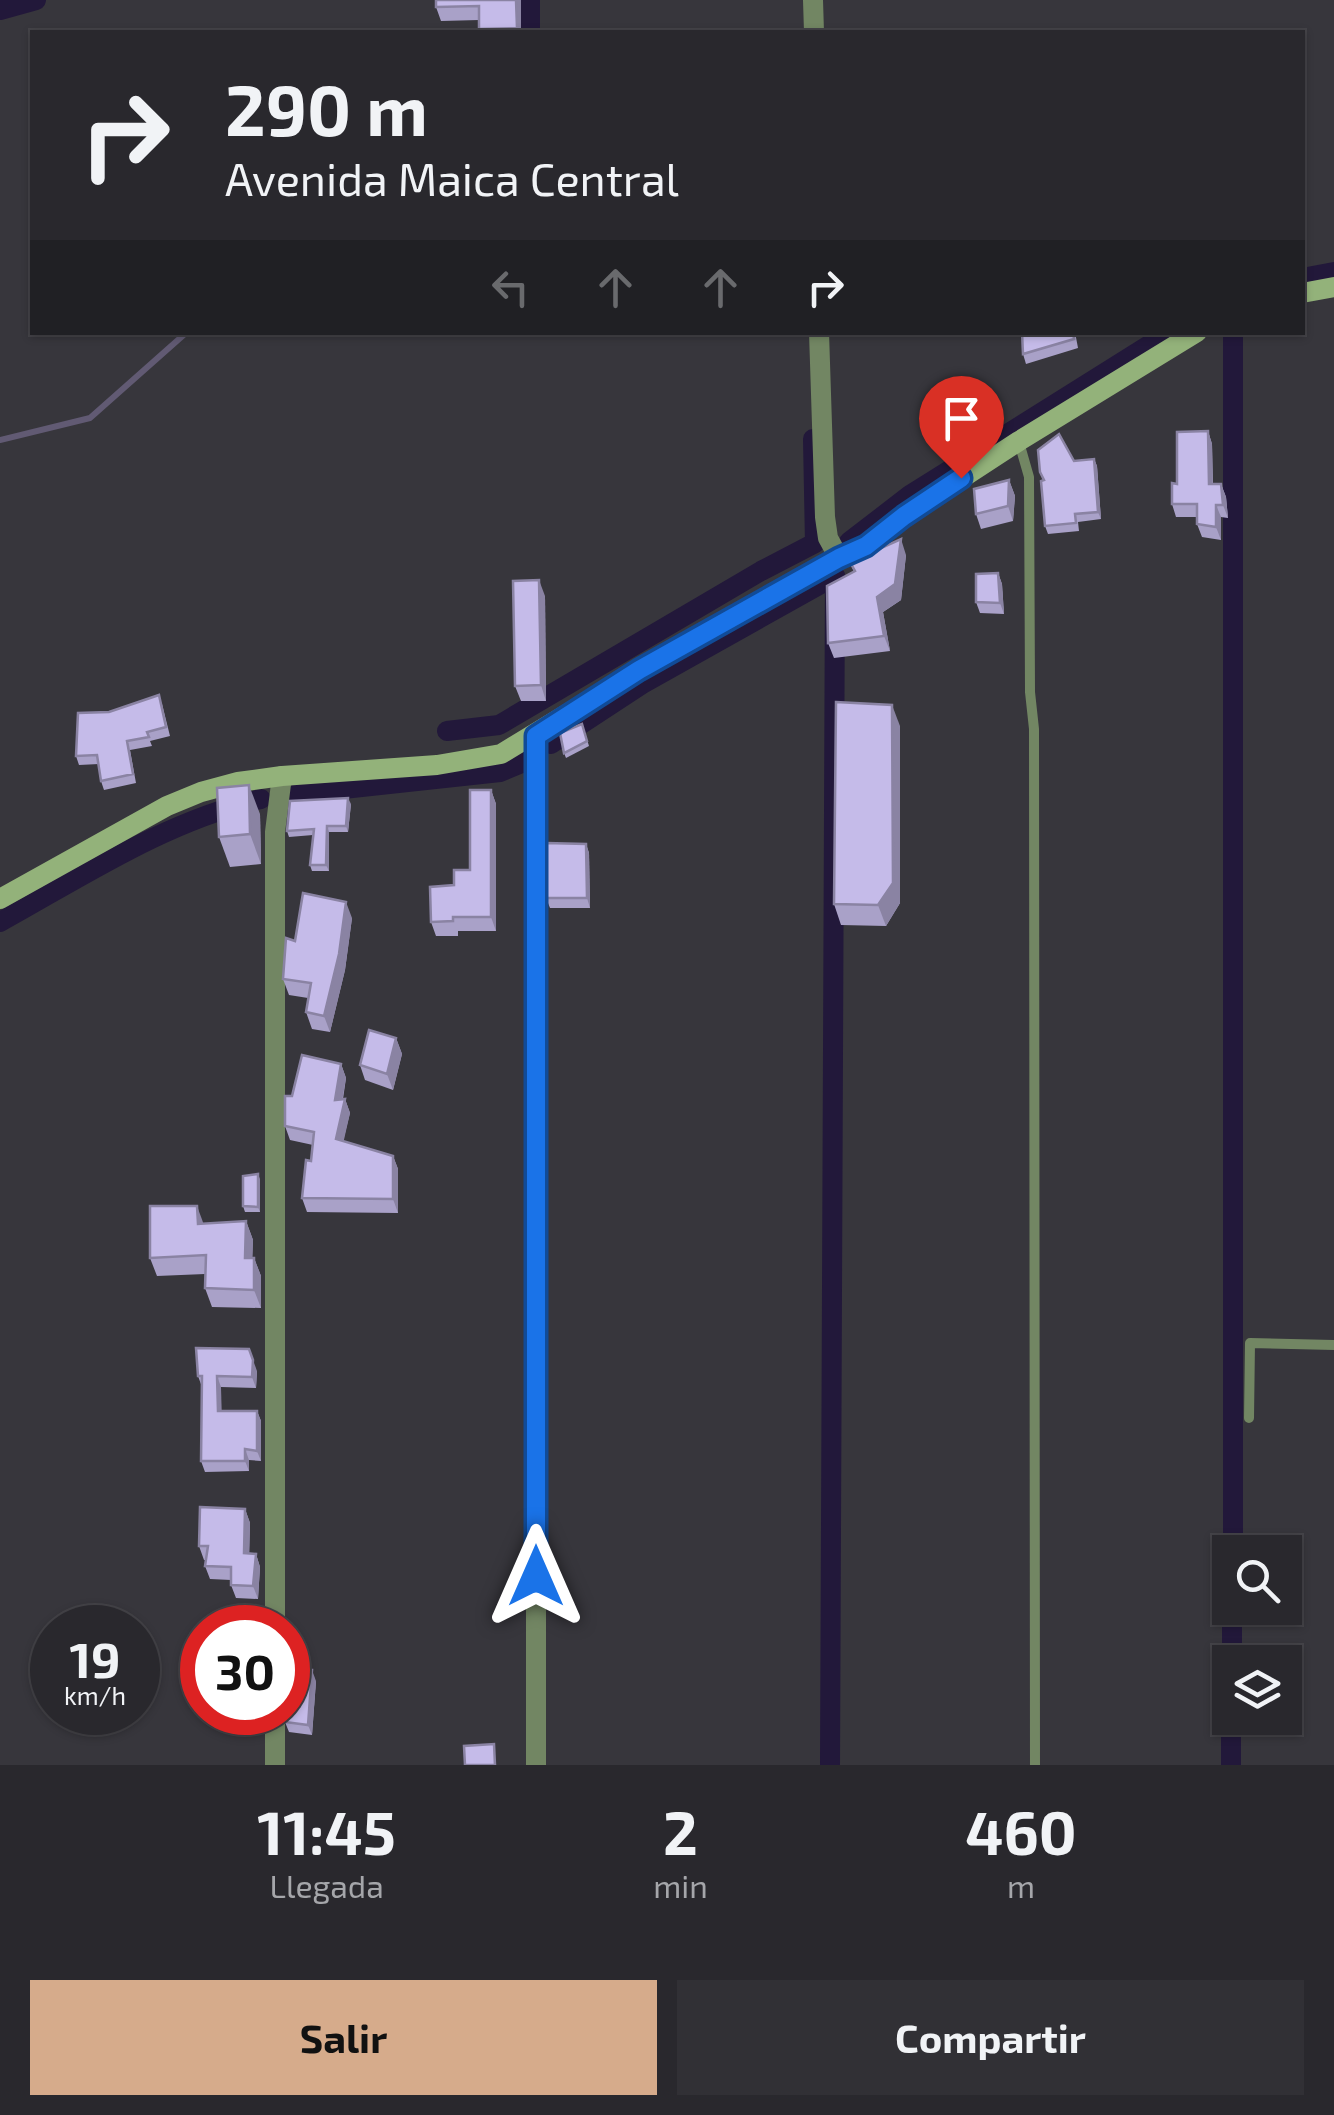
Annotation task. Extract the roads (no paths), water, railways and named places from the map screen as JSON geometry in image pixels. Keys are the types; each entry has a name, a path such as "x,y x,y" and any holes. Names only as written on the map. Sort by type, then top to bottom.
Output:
{"street":[{"path":"813,0 814,30"},
{"path":"1305,292 1334,287"},
{"path":"818,335 826,518 828,538 839,558"},
{"path":"0,899 167,806 238,782 502,754 639,670 866,546 904,516 1018,441 1192,335"},
{"path":"536,736 536,1765"},
{"path":"275,1605 275,832 282,776"},
{"path":"274,1765 275,1735"}],"lane":[{"path":"1018,441 1028,477 1030,692 1034,728 1034,1765"},
{"path":"1248,1418 1250,1343 1334,1345"}],"waterway":[{"path":"0,10 36,0"},
{"path":"530,0 530,30"},
{"path":"1305,277 1334,272"},
{"path":"0,440 90,418 184,335"},
{"path":"849,542 910,495 1165,335"},
{"path":"1233,335 1233,1535"},
{"path":"447,731 499,725 815,543 813,439"},
{"path":"551,744 644,683 835,576"},
{"path":"830,1765 835,576"},
{"path":"297,794 500,772 524,762"},
{"path":"0,922 159,835 261,799"},
{"path":"1232,1625 1232,1645"},
{"path":"1231,1735 1231,1765"}]}
